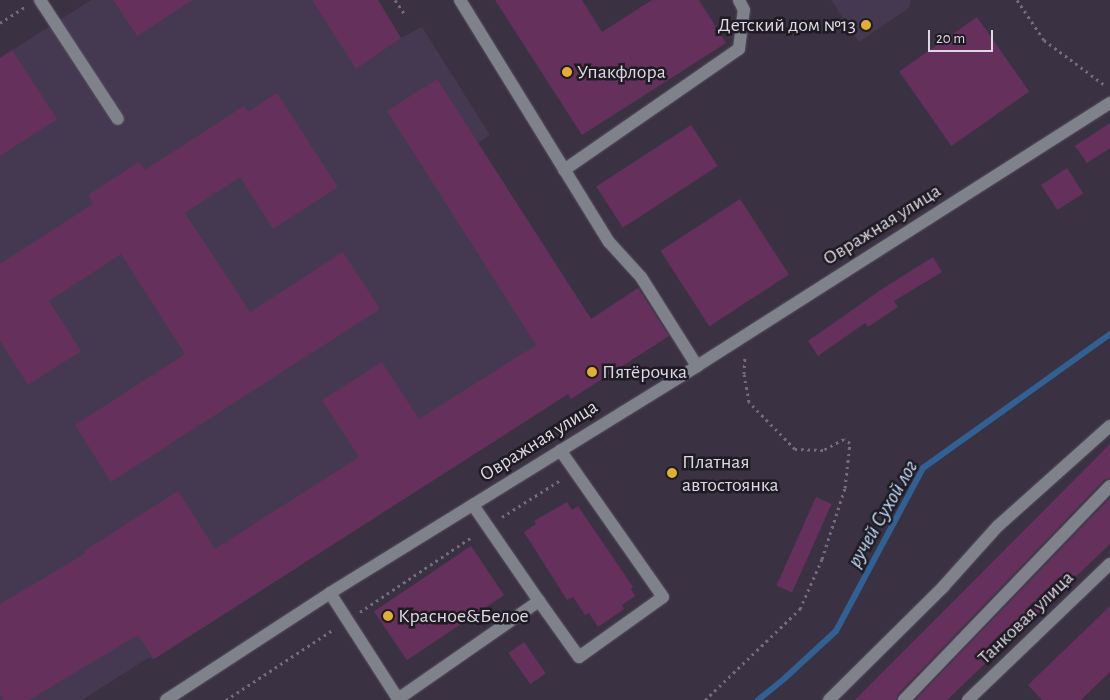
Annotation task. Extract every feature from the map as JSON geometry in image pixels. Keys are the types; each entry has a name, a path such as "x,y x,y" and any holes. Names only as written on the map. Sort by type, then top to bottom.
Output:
{"street":[{"path":"460,0 609,242 641,277 697,366"},
{"path":"564,170 739,49 744,10 739,0"},
{"path":"34,2 118,119"},
{"name":"Овражная улица","path":"166,700 330,593 697,366 1110,103"},
{"path":"829,700 943,587 998,526 1110,426"},
{"path":"473,504 579,658 663,597 576,470 560,450"},
{"path":"904,700 1110,486"},
{"name":"Танковая улица","path":"968,700 1110,564"},
{"path":"330,593 398,699 539,601"}],"path":[{"path":"396,0 405,15"},
{"path":"1017,0 1044,40 1110,90"},
{"path":"0,23 34,2"},
{"path":"705,700 800,609 822,559 844,488 850,444 844,439 823,450 795,449 749,402 744,374 746,334"},
{"path":"226,700 488,526 576,470"}],"shaded area":[{"path":"91,0 378,0 401,38 422,27 490,135 478,143 591,319 541,351 544,394 551,405 154,659 148,658 82,700 0,700 0,58"},
{"name":"Детский дом №13","path":"831,0 911,0 909,8 859,42"}],"building":[{"path":"113,0 193,0 137,36"},
{"path":"312,0 378,0 401,38 356,69"},
{"path":"495,0 582,0 602,32 652,0 699,0 726,43 582,135"},
{"path":"977,17 1029,92 951,146 899,71"},
{"path":"12,50 57,119 0,156 0,58"},
{"path":"437,79 591,319 638,288 669,336 571,399 568,394 154,659 138,635 29,700 4,700 0,694 0,604 86,553 84,551 178,491 215,549 359,457 322,400 382,362 419,419 536,345 387,111"},
{"path":"277,93 338,187 273,229 240,177 185,213 250,312 343,252 380,309 111,482 75,425 185,354 121,254 49,301 81,351 28,385 0,341 0,264 93,204 88,195 139,162 145,170 244,106 248,112"},
{"path":"1110,123 1110,148 1087,163 1075,146"},
{"path":"691,125 718,166 623,228 596,187"},
{"path":"1067,168 1083,193 1057,210 1041,185"},
{"path":"740,199 789,274 709,326 660,251"},
{"path":"933,257 942,272 894,301 898,307 868,327 865,323 818,356 808,341 885,287"},
{"path":"1110,444 1110,478 1104,480 898,694 896,700 855,700"},
{"path":"816,497 832,504 792,593 777,586"},
{"path":"1110,498 1110,544 947,700 915,700"},
{"path":"567,502 572,510 578,506 633,587 631,589 635,596 622,605 624,609 598,627 589,613 585,615 573,597 567,600 524,532 536,524 534,521"},
{"path":"471,546 504,595 407,660 374,611"},
{"path":"1110,606 1110,672 1081,700 1042,700 1028,685"},
{"path":"524,642 546,673 530,684 508,653"}],"waterway":[{"name":"ручей Сухой лог","path":"758,700 836,631 923,468 1110,334"}],"place":[{"name":"Детский дом №13","path":"866,25"},
{"name":"Упакфлора","path":"567,72"},
{"name":"Пятёрочка","path":"592,372"},
{"name":"Платная автостоянка","path":"672,473"},
{"name":"Красное&Белое","path":"388,616"}]}
